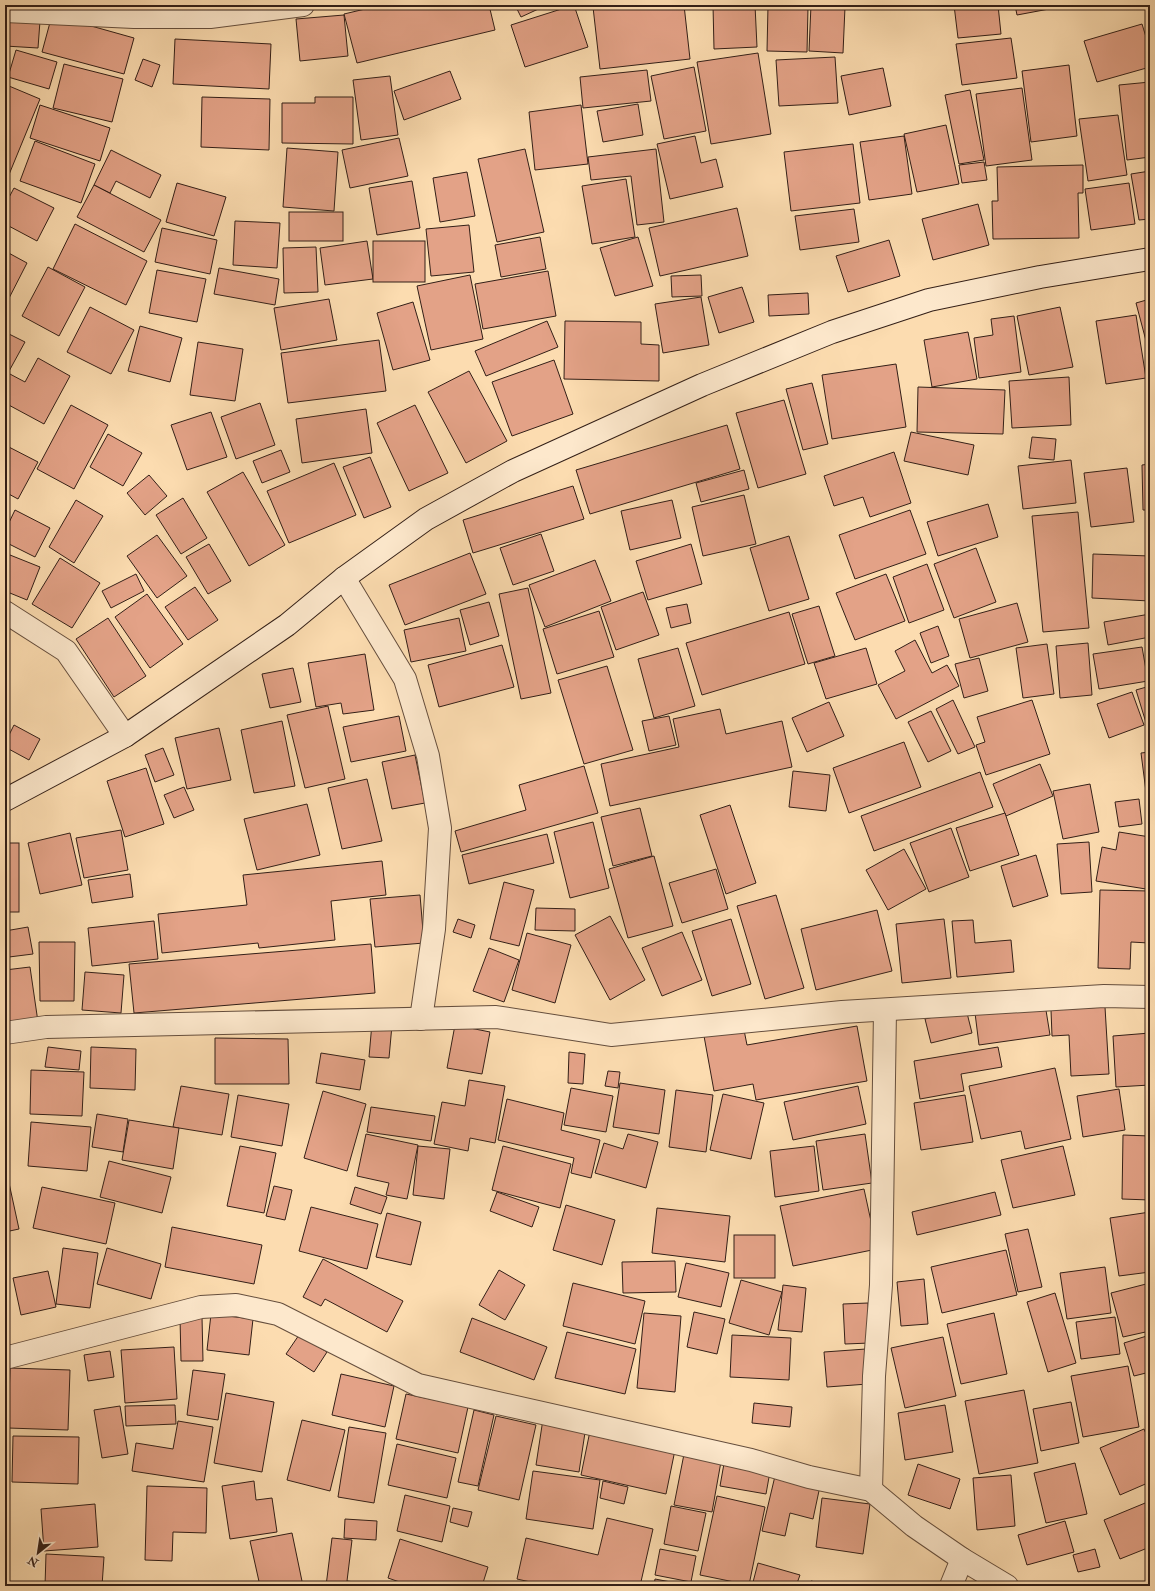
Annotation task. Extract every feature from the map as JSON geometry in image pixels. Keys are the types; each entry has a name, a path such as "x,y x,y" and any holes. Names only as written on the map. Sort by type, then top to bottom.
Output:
{"street":[{"path":"5,11 134,17 210,17 303,5"},
{"path":"5,800 125,736 287,625 344,578 426,519 513,471 702,385 832,332 929,300 1040,277 1150,259"},
{"path":"344,578 405,679 428,756 440,828 434,929 421,1019"},
{"path":"5,612 66,651 125,736"},
{"path":"5,1033 46,1027 496,1017 611,1035 842,1012 1104,996 1150,997"},
{"path":"871,1490 874,1376 881,1285 885,1010"},
{"path":"5,1358 201,1307 236,1305 278,1314 418,1385 751,1460 809,1476 871,1490 914,1526 962,1559 1007,1586"},
{"path":"950,1586 962,1559"}],"building":[{"path":"382,5 489,5 495,30 357,63 344,14"},
{"path":"515,5 547,5 521,17"},
{"path":"574,5 588,47 525,67 511,25"},
{"path":"615,5 684,5 690,59 600,69 593,7"},
{"path":"713,5 755,5 757,47 714,49"},
{"path":"811,5 845,7 843,53 809,51"},
{"path":"954,5 998,5 1001,34 958,38"},
{"path":"1015,5 1048,5 1049,9 1017,15"},
{"path":"768,6 808,7 807,52 767,51"},
{"path":"52,15 134,38 124,74 42,52"},
{"path":"344,15 348,56 300,61 296,19"},
{"path":"5,18 40,21 38,48 5,46"},
{"path":"1142,24 1150,50 1150,67 1097,82 1084,41"},
{"path":"1011,38 1017,78 962,85 956,44"},
{"path":"175,39 271,44 269,89 173,84"},
{"path":"16,50 57,62 49,89 8,77"},
{"path":"758,53 771,134 711,144 697,62"},
{"path":"835,57 838,103 779,106 776,60"},
{"path":"143,59 160,65 152,87 135,80"},
{"path":"64,64 123,79 112,122 53,108"},
{"path":"1069,65 1077,136 1031,142 1022,71"},
{"path":"694,67 706,131 664,139 651,76"},
{"path":"883,68 891,106 849,115 841,76"},
{"path":"647,70 651,101 583,108 580,77"},
{"path":"450,71 461,99 404,120 394,91"},
{"path":"390,76 398,135 361,140 353,80"},
{"path":"1150,82 1150,157 1127,160 1119,85"},
{"path":"9,86 40,99 8,177 5,176 5,96"},
{"path":"1022,88 1032,160 986,166 976,94"},
{"path":"970,90 984,160 959,164 945,95"},
{"path":"202,97 270,99 269,150 201,147"},
{"path":"315,97 353,97 353,144 282,143 282,103 315,103"},
{"path":"638,104 643,135 603,142 597,111"},
{"path":"40,105 110,128 100,161 30,138"},
{"path":"581,105 588,164 535,170 529,112"},
{"path":"1118,115 1127,175 1088,181 1079,119"},
{"path":"946,125 959,184 917,192 904,134"},
{"path":"695,136 701,163 716,159 723,187 670,199 657,144"},
{"path":"904,136 912,194 869,200 860,142"},
{"path":"399,138 408,176 350,188 342,150"},
{"path":"35,141 95,164 81,203 20,181"},
{"path":"853,144 860,203 791,211 784,152"},
{"path":"287,148 338,152 334,211 283,207"},
{"path":"525,149 544,232 497,242 478,159"},
{"path":"656,149 664,222 637,225 631,176 591,180 588,157"},
{"path":"111,150 161,175 150,198 116,181 110,193 94,185"},
{"path":"984,162 987,180 962,183 959,165"},
{"path":"1083,165 1083,193 1078,193 1079,238 993,239 992,201 998,201 997,167"},
{"path":"1150,171 1150,219 1139,220 1131,174"},
{"path":"467,172 475,216 440,222 433,178"},
{"path":"626,179 635,237 592,244 582,186"},
{"path":"412,181 420,228 377,235 369,188"},
{"path":"177,183 226,197 214,236 166,222"},
{"path":"1129,183 1135,224 1091,230 1085,189"},
{"path":"94,185 161,220 144,252 77,217"},
{"path":"14,188 54,208 37,241 5,224 5,205"},
{"path":"978,204 989,245 933,260 922,219"},
{"path":"737,208 748,256 660,276 649,228"},
{"path":"854,209 859,242 800,250 795,216"},
{"path":"289,212 343,212 343,241 289,241"},
{"path":"235,221 280,223 277,268 233,265"},
{"path":"75,224 147,261 126,305 53,269"},
{"path":"469,225 474,272 431,276 426,229"},
{"path":"162,228 217,240 210,274 155,262"},
{"path":"540,237 546,269 501,277 495,245"},
{"path":"638,237 653,286 615,296 600,248"},
{"path":"889,240 900,276 848,292 836,256"},
{"path":"367,241 373,279 325,285 320,248"},
{"path":"373,241 425,241 425,282 373,282"},
{"path":"316,247 318,292 284,293 283,248"},
{"path":"5,251 27,263 5,306"},
{"path":"48,267 85,287 59,336 22,316"},
{"path":"219,268 279,279 275,305 214,294"},
{"path":"157,270 206,279 197,322 149,313"},
{"path":"548,271 556,316 483,329 475,284"},
{"path":"470,275 483,339 431,350 417,286"},
{"path":"701,275 702,296 672,297 671,276"},
{"path":"742,287 754,322 719,333 708,297"},
{"path":"808,293 809,314 769,316 768,295"},
{"path":"701,297 709,345 663,353 655,304"},
{"path":"329,299 337,340 281,350 274,308"},
{"path":"1150,299 1150,356 1136,303"},
{"path":"413,302 430,360 393,370 377,313"},
{"path":"90,307 134,330 111,374 67,352"},
{"path":"1060,307 1073,367 1029,375 1017,316"},
{"path":"1136,315 1146,378 1106,384 1096,321"},
{"path":"1014,316 1021,372 979,378 974,338 993,335 991,319"},
{"path":"547,321 558,347 486,376 475,351"},
{"path":"565,321 641,322 641,344 659,345 659,381 564,379"},
{"path":"140,326 182,338 170,382 128,371"},
{"path":"5,332 25,342 8,373 25,382 38,358 70,376 44,424 5,403"},
{"path":"968,332 977,379 932,387 924,340"},
{"path":"379,340 386,391 288,403 281,353"},
{"path":"198,342 243,349 235,401 190,395"},
{"path":"554,360 573,414 512,436 492,382"},
{"path":"896,364 906,427 832,439 822,375"},
{"path":"469,371 507,441 466,463 428,392"},
{"path":"1069,377 1071,425 1012,428 1009,381"},
{"path":"812,383 828,444 803,450 786,389"},
{"path":"918,387 1005,390 1003,434 917,432"},
{"path":"784,400 806,474 758,488 736,413"},
{"path":"260,403 275,445 236,459 221,417"},
{"path":"71,405 108,425 74,489 37,469"},
{"path":"415,405 448,473 409,491 377,423"},
{"path":"366,409 372,453 302,463 296,419"},
{"path":"211,412 227,457 187,470 171,425"},
{"path":"727,425 740,469 590,514 576,470"},
{"path":"911,432 974,445 968,475 904,461"},
{"path":"108,434 142,453 123,486 90,467"},
{"path":"1032,437 1056,439 1054,460 1029,458"},
{"path":"5,445 38,462 18,499 5,492"},
{"path":"281,450 290,472 262,483 253,461"},
{"path":"894,452 911,503 870,517 863,497 834,506 824,476"},
{"path":"370,457 391,507 364,518 343,467"},
{"path":"1071,460 1076,503 1023,509 1018,466"},
{"path":"334,463 356,515 289,543 267,491"},
{"path":"1150,464 1150,510 1143,510 1142,465"},
{"path":"1127,468 1134,522 1091,527 1084,473"},
{"path":"744,470 749,489 701,502 696,483"},
{"path":"243,472 285,545 249,566 207,492"},
{"path":"149,475 167,496 145,515 127,493"},
{"path":"573,486 584,519 473,553 463,520"},
{"path":"744,495 756,544 703,556 692,507"},
{"path":"183,498 207,538 181,554 156,515"},
{"path":"76,500 103,516 74,563 49,547"},
{"path":"672,500 681,538 630,550 621,511"},
{"path":"988,504 998,537 938,556 927,522"},
{"path":"15,510 50,528 35,557 5,542 5,531"},
{"path":"910,510 926,554 855,579 839,535"},
{"path":"1078,512 1089,628 1043,632 1032,516"},
{"path":"541,534 554,571 513,585 500,548"},
{"path":"157,535 187,576 157,598 127,556"},
{"path":"789,536 809,599 769,611 750,548"},
{"path":"209,544 231,581 208,594 186,557"},
{"path":"691,544 702,584 648,600 636,561"},
{"path":"976,548 996,602 954,618 934,564"},
{"path":"5,553 40,567 27,600 5,591"},
{"path":"470,553 486,594 405,625 389,585"},
{"path":"1093,554 1150,556 1150,601 1092,598"},
{"path":"60,558 100,583 72,628 32,604"},
{"path":"595,560 611,601 545,627 529,585"},
{"path":"927,564 944,610 909,623 893,577"},
{"path":"136,574 144,591 111,608 102,591"},
{"path":"886,574 905,621 855,640 836,593"},
{"path":"195,587 218,620 188,640 165,607"},
{"path":"528,588 551,693 521,699 499,594"},
{"path":"643,592 659,635 616,650 601,607"},
{"path":"147,594 183,644 150,668 115,617"},
{"path":"489,602 499,636 470,645 460,610"},
{"path":"1017,603 1028,642 970,658 959,619"},
{"path":"687,604 691,623 671,628 666,608"},
{"path":"819,606 835,656 808,664 792,614"},
{"path":"599,611 614,657 557,674 543,629"},
{"path":"789,612 805,664 702,695 686,643"},
{"path":"1150,614 1150,637 1108,645 1104,622"},
{"path":"108,618 146,676 114,697 76,639"},
{"path":"459,618 466,651 411,662 404,630"},
{"path":"938,626 949,656 931,663 920,633"},
{"path":"915,640 932,673 947,665 959,686 896,719 878,685 905,671 895,651"},
{"path":"1088,643 1092,695 1060,698 1056,646"},
{"path":"1047,644 1054,694 1023,698 1016,648"},
{"path":"502,645 514,687 439,707 428,665"},
{"path":"1142,647 1148,681 1099,689 1093,654"},
{"path":"678,648 695,706 654,718 638,659"},
{"path":"866,648 877,684 826,699 814,663"},
{"path":"365,654 374,710 343,714 341,703 316,707 308,663"},
{"path":"979,658 988,691 964,698 955,664"},
{"path":"607,666 633,750 584,764 558,680"},
{"path":"293,668 301,702 270,708 262,674"},
{"path":"1150,686 1150,725 1147,726 1136,690"},
{"path":"1132,692 1144,725 1109,738 1097,704"},
{"path":"953,700 975,747 958,754 936,709"},
{"path":"1032,700 1050,754 986,775 976,745 985,742 977,717"},
{"path":"829,702 844,736 807,752 792,718"},
{"path":"328,706 345,779 305,788 287,715"},
{"path":"720,709 726,734 782,721 792,767 610,806 601,764 679,747 673,719"},
{"path":"931,711 951,751 928,762 908,722"},
{"path":"399,716 406,751 351,762 343,727"},
{"path":"669,716 676,745 649,751 642,721"},
{"path":"282,721 295,786 254,793 241,730"},
{"path":"14,725 40,739 29,760 5,747 5,743"},
{"path":"219,728 231,780 187,789 175,738"},
{"path":"904,742 921,787 849,813 833,768"},
{"path":"163,748 174,775 155,782 145,755"},
{"path":"1150,752 1150,815 1149,815 1141,753"},
{"path":"415,755 425,803 392,809 382,762"},
{"path":"1040,764 1053,796 1006,816 993,784"},
{"path":"584,766 598,813 461,852 455,831 526,810 519,785"},
{"path":"146,768 164,824 125,837 107,781"},
{"path":"793,771 830,775 826,811 789,807"},
{"path":"980,772 993,807 874,851 861,816"},
{"path":"367,779 382,841 342,849 328,788"},
{"path":"1090,784 1099,832 1063,839 1053,791"},
{"path":"184,787 194,810 174,818 164,795"},
{"path":"1139,799 1142,824 1119,827 1115,802"},
{"path":"307,804 320,855 257,870 244,819"},
{"path":"730,805 756,883 726,894 700,815"},
{"path":"640,808 652,856 613,866 601,817"},
{"path":"1005,813 1019,855 970,871 956,828"},
{"path":"593,822 609,888 570,898 554,832"},
{"path":"951,828 969,877 929,892 910,843"},
{"path":"121,830 128,870 84,878 76,838"},
{"path":"1119,832 1150,837 1150,863 1146,889 1096,881 1102,847 1116,850"},
{"path":"70,833 82,885 40,894 28,843"},
{"path":"547,834 554,863 469,884 462,855"},
{"path":"1089,842 1092,892 1061,894 1057,844"},
{"path":"5,843 19,843 19,912 5,912"},
{"path":"904,849 926,889 888,910 866,870"},
{"path":"1036,855 1048,896 1013,907 1001,866"},
{"path":"654,856 673,926 628,938 609,869"},
{"path":"382,861 386,895 331,901 335,940 259,948 258,943 162,953 158,914 247,905 243,875"},
{"path":"716,869 728,909 682,923 669,883"},
{"path":"130,874 133,897 92,903 88,880"},
{"path":"504,882 534,890 519,946 490,939"},
{"path":"1100,890 1150,891 1149,943 1131,942 1130,969 1098,968"},
{"path":"420,895 424,943 375,947 370,899"},
{"path":"776,895 804,988 765,999 737,906"},
{"path":"536,908 575,909 575,931 535,930"},
{"path":"877,910 892,971 816,990 801,929"},
{"path":"610,916 645,980 610,1000 575,935"},
{"path":"458,919 475,925 471,938 453,932"},
{"path":"731,919 751,984 712,996 692,931"},
{"path":"944,919 951,978 902,983 896,924"},
{"path":"973,920 975,943 1011,940 1014,972 957,977 952,921"},
{"path":"154,921 158,959 92,966 88,928"},
{"path":"28,927 33,954 9,957 5,931"},
{"path":"682,932 702,980 662,996 642,948"},
{"path":"527,933 571,945 555,1003 512,990"},
{"path":"39,942 75,942 74,1001 40,1001"},
{"path":"371,944 375,993 134,1013 129,964"},
{"path":"489,948 519,960 504,1002 473,991"},
{"path":"30,967 38,1022 5,1027 5,970"},
{"path":"85,972 124,975 121,1013 82,1010"},
{"path":"1045,1004 1050,1035 979,1045 975,1013"},
{"path":"1105,1007 1109,1074 1071,1076 1069,1035 1052,1036 1051,1010"},
{"path":"966,1009 972,1033 931,1043 925,1019"},
{"path":"372,1023 392,1025 389,1058 369,1057"},
{"path":"455,1025 490,1032 482,1074 447,1068"},
{"path":"857,1026 867,1081 756,1100 753,1084 714,1091 704,1036 744,1030 747,1045"},
{"path":"1150,1033 1150,1085 1116,1087 1113,1036"},
{"path":"215,1038 288,1039 289,1084 215,1084"},
{"path":"48,1047 81,1051 79,1070 45,1067"},
{"path":"91,1047 136,1049 135,1090 90,1088"},
{"path":"998,1047 1002,1067 961,1074 964,1091 920,1099 914,1061"},
{"path":"569,1052 585,1054 583,1084 568,1083"},
{"path":"321,1053 365,1060 360,1090 316,1083"},
{"path":"1055,1068 1071,1139 1025,1149 1021,1131 981,1139 969,1086"},
{"path":"31,1070 84,1072 82,1116 30,1114"},
{"path":"608,1071 620,1072 618,1088 605,1086"},
{"path":"469,1080 505,1086 495,1143 470,1138 468,1151 434,1144 442,1102 465,1106"},
{"path":"620,1083 665,1090 659,1134 613,1127"},
{"path":"181,1086 229,1094 222,1135 173,1127"},
{"path":"858,1086 866,1124 793,1140 784,1102"},
{"path":"571,1088 613,1096 606,1132 564,1125"},
{"path":"1119,1089 1125,1130 1083,1137 1077,1096"},
{"path":"676,1090 713,1095 706,1152 669,1147"},
{"path":"323,1091 366,1104 347,1171 304,1158"},
{"path":"723,1094 764,1103 751,1159 710,1150"},
{"path":"238,1095 289,1104 282,1146 231,1137"},
{"path":"965,1095 973,1142 921,1150 914,1103"},
{"path":"507,1099 564,1113 561,1130 600,1140 591,1178 571,1173 574,1158 498,1140"},
{"path":"371,1107 435,1116 431,1141 367,1132"},
{"path":"97,1114 128,1119 123,1152 92,1147"},
{"path":"129,1120 179,1128 173,1169 122,1160"},
{"path":"31,1122 91,1127 87,1171 28,1166"},
{"path":"366,1134 418,1145 407,1199 386,1195 389,1183 357,1176"},
{"path":"628,1134 658,1142 646,1188 595,1173 604,1143 623,1149"},
{"path":"865,1134 872,1183 823,1190 816,1141"},
{"path":"1123,1135 1150,1136 1150,1200 1122,1199"},
{"path":"240,1146 276,1153 264,1213 227,1206"},
{"path":"418,1146 450,1149 444,1199 413,1195"},
{"path":"503,1146 571,1164 560,1208 492,1190"},
{"path":"814,1146 819,1191 775,1197 770,1151"},
{"path":"1063,1146 1075,1195 1013,1208 1001,1160"},
{"path":"109,1161 171,1177 162,1213 100,1197"},
{"path":"9,1183 19,1229 5,1232 5,1184"},
{"path":"274,1186 292,1190 285,1220 266,1216"},
{"path":"42,1187 115,1203 106,1244 33,1228"},
{"path":"355,1187 387,1197 381,1214 350,1204"},
{"path":"864,1189 877,1249 793,1266 780,1206"},
{"path":"497,1192 539,1207 532,1227 490,1211"},
{"path":"995,1192 1001,1215 917,1235 912,1212"},
{"path":"566,1205 615,1220 602,1265 553,1250"},
{"path":"311,1207 378,1224 367,1269 299,1251"},
{"path":"657,1208 730,1216 725,1262 652,1253"},
{"path":"1150,1212 1150,1272 1119,1276 1110,1218"},
{"path":"387,1213 421,1222 411,1265 376,1257"},
{"path":"172,1227 262,1245 254,1284 165,1267"},
{"path":"1028,1229 1042,1287 1018,1292 1005,1234"},
{"path":"734,1235 775,1235 775,1278 734,1278"},
{"path":"5,1238 8,1250 5,1251"},
{"path":"63,1248 98,1253 90,1308 56,1304"},
{"path":"107,1248 161,1264 151,1299 97,1284"},
{"path":"1006,1250 1017,1295 942,1313 931,1267"},
{"path":"323,1259 403,1301 387,1332 325,1299 321,1306 303,1297"},
{"path":"675,1261 676,1292 623,1293 622,1262"},
{"path":"686,1263 729,1273 721,1307 678,1297"},
{"path":"1105,1267 1111,1313 1067,1319 1060,1273"},
{"path":"499,1270 525,1285 505,1320 479,1305"},
{"path":"48,1271 56,1307 21,1315 13,1278"},
{"path":"924,1279 928,1324 901,1326 897,1282"},
{"path":"741,1280 782,1292 769,1335 729,1323"},
{"path":"573,1283 645,1301 635,1344 563,1326"},
{"path":"1150,1283 1150,1331 1123,1337 1111,1293"},
{"path":"783,1285 806,1288 802,1332 778,1330"},
{"path":"1055,1293 1076,1363 1048,1372 1027,1302"},
{"path":"868,1303 870,1343 845,1344 843,1304"},
{"path":"694,1312 725,1319 717,1354 687,1347"},
{"path":"644,1313 681,1316 675,1392 637,1388"},
{"path":"994,1313 1007,1374 961,1384 947,1324"},
{"path":"211,1314 253,1319 249,1355 207,1350"},
{"path":"202,1317 203,1361 181,1361 180,1318"},
{"path":"1115,1317 1120,1354 1081,1359 1076,1322"},
{"path":"472,1318 547,1347 534,1380 460,1352"},
{"path":"567,1332 636,1349 625,1394 555,1378"},
{"path":"299,1335 327,1352 314,1372 286,1354"},
{"path":"732,1335 791,1338 789,1380 730,1377"},
{"path":"1150,1335 1150,1372 1134,1376 1124,1343"},
{"path":"943,1337 956,1396 905,1408 891,1348"},
{"path":"174,1347 177,1399 125,1403 121,1350"},
{"path":"866,1349 868,1384 827,1387 824,1352"},
{"path":"110,1351 114,1377 88,1381 84,1355"},
{"path":"1128,1366 1139,1427 1083,1437 1071,1376"},
{"path":"10,1368 70,1370 68,1430 8,1428"},
{"path":"193,1370 225,1374 218,1420 187,1415"},
{"path":"341,1374 394,1386 385,1427 332,1415"},
{"path":"1024,1390 1038,1463 979,1474 965,1401"},
{"path":"226,1393 274,1402 262,1472 214,1463"},
{"path":"406,1394 468,1407 458,1453 396,1439"},
{"path":"1071,1402 1079,1443 1041,1451 1033,1409"},
{"path":"754,1403 792,1407 790,1427 752,1423"},
{"path":"175,1405 176,1424 126,1426 125,1406"},
{"path":"945,1405 953,1452 905,1460 898,1413"},
{"path":"120,1406 128,1454 102,1458 94,1410"},
{"path":"474,1410 494,1415 478,1486 458,1482"},
{"path":"496,1416 536,1425 519,1500 478,1490"},
{"path":"543,1419 586,1426 579,1472 536,1465"},
{"path":"302,1420 345,1430 330,1491 287,1480"},
{"path":"178,1421 213,1427 204,1482 132,1471 136,1443 173,1449"},
{"path":"349,1427 386,1433 374,1503 338,1497"},
{"path":"1144,1429 1150,1443 1150,1482 1120,1495 1100,1448"},
{"path":"590,1431 675,1450 666,1494 581,1475"},
{"path":"13,1436 79,1437 78,1484 12,1482"},
{"path":"397,1444 456,1458 447,1498 388,1485"},
{"path":"685,1449 722,1456 712,1512 674,1505"},
{"path":"725,1458 771,1466 766,1494 720,1486"},
{"path":"1075,1463 1087,1514 1046,1523 1034,1473"},
{"path":"918,1464 960,1479 950,1509 908,1495"},
{"path":"533,1471 600,1480 593,1529 526,1519"},
{"path":"1011,1475 1015,1526 977,1530 973,1478"},
{"path":"775,1476 820,1486 813,1519 790,1513 785,1536 762,1531"},
{"path":"254,1481 256,1500 272,1498 277,1532 230,1539 222,1486"},
{"path":"603,1481 628,1487 624,1504 600,1498"},
{"path":"147,1486 207,1488 206,1533 173,1532 172,1561 145,1560"},
{"path":"405,1495 450,1506 442,1542 397,1531"},
{"path":"717,1496 765,1507 749,1585 700,1575"},
{"path":"822,1498 870,1504 863,1554 816,1547"},
{"path":"1150,1501 1150,1547 1120,1559 1104,1520"},
{"path":"95,1504 98,1547 44,1551 41,1509"},
{"path":"671,1506 706,1513 698,1551 664,1544"},
{"path":"453,1508 472,1512 468,1527 450,1522"},
{"path":"607,1518 653,1529 640,1586 548,1586 517,1579 526,1538 598,1555"},
{"path":"345,1519 377,1521 376,1540 344,1538"},
{"path":"1065,1521 1074,1552 1027,1565 1018,1535"},
{"path":"292,1533 303,1586 260,1586 250,1541"},
{"path":"332,1538 352,1540 347,1581 370,1584 370,1586 326,1586"},
{"path":"400,1539 488,1567 482,1586 411,1586 388,1578"},
{"path":"660,1549 696,1556 691,1582 655,1575"},
{"path":"1095,1549 1100,1567 1078,1572 1073,1555"},
{"path":"46,1554 104,1557 102,1586 45,1586"},
{"path":"758,1563 800,1575 796,1586 752,1586"},
{"path":"655,1579 692,1586 654,1586"},
{"path":"811,1581 833,1586 810,1586"}]}
